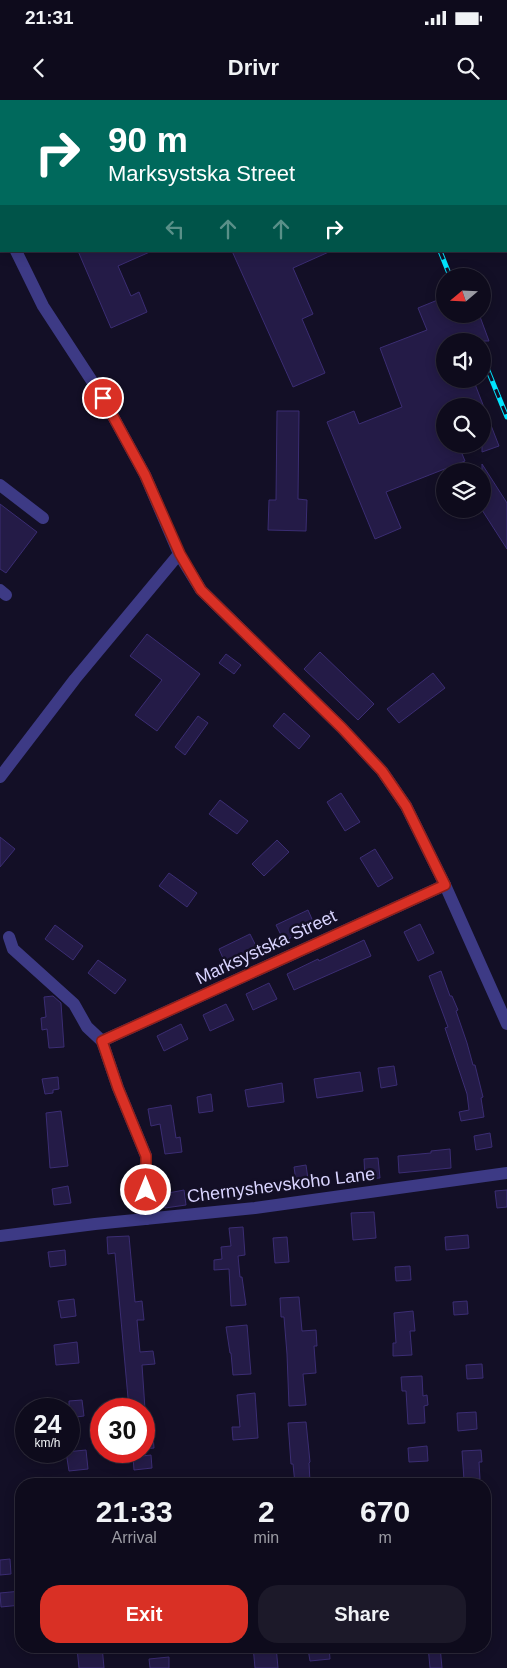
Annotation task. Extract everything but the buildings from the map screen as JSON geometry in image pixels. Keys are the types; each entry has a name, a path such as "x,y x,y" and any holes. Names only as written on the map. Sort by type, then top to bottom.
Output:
{"street":[{"path":"16,252 43,306 103,398 145,475 180,554 201,590 342,728 382,771 406,806 445,885 507,1024"},
{"path":"0,485 43,518"},
{"path":"0,777 75,679 180,554"},
{"name":"Marksystska Street","path":"102,1041 445,885"},
{"path":"8,937 13,949 74,1004 87,1027 102,1041 118,1088 146,1156 146,1219"},
{"name":"Chernyshevskoho Lane","path":"0,1236 255,1208 507,1172"}],"railway":[{"path":"440,252 447,268"},
{"path":"491,378 507,417"}],"route":[{"path":"103,398 145,475 180,554 201,590 342,728 382,771 406,806 445,885 102,1041 118,1088 146,1156 146,1190"}]}
